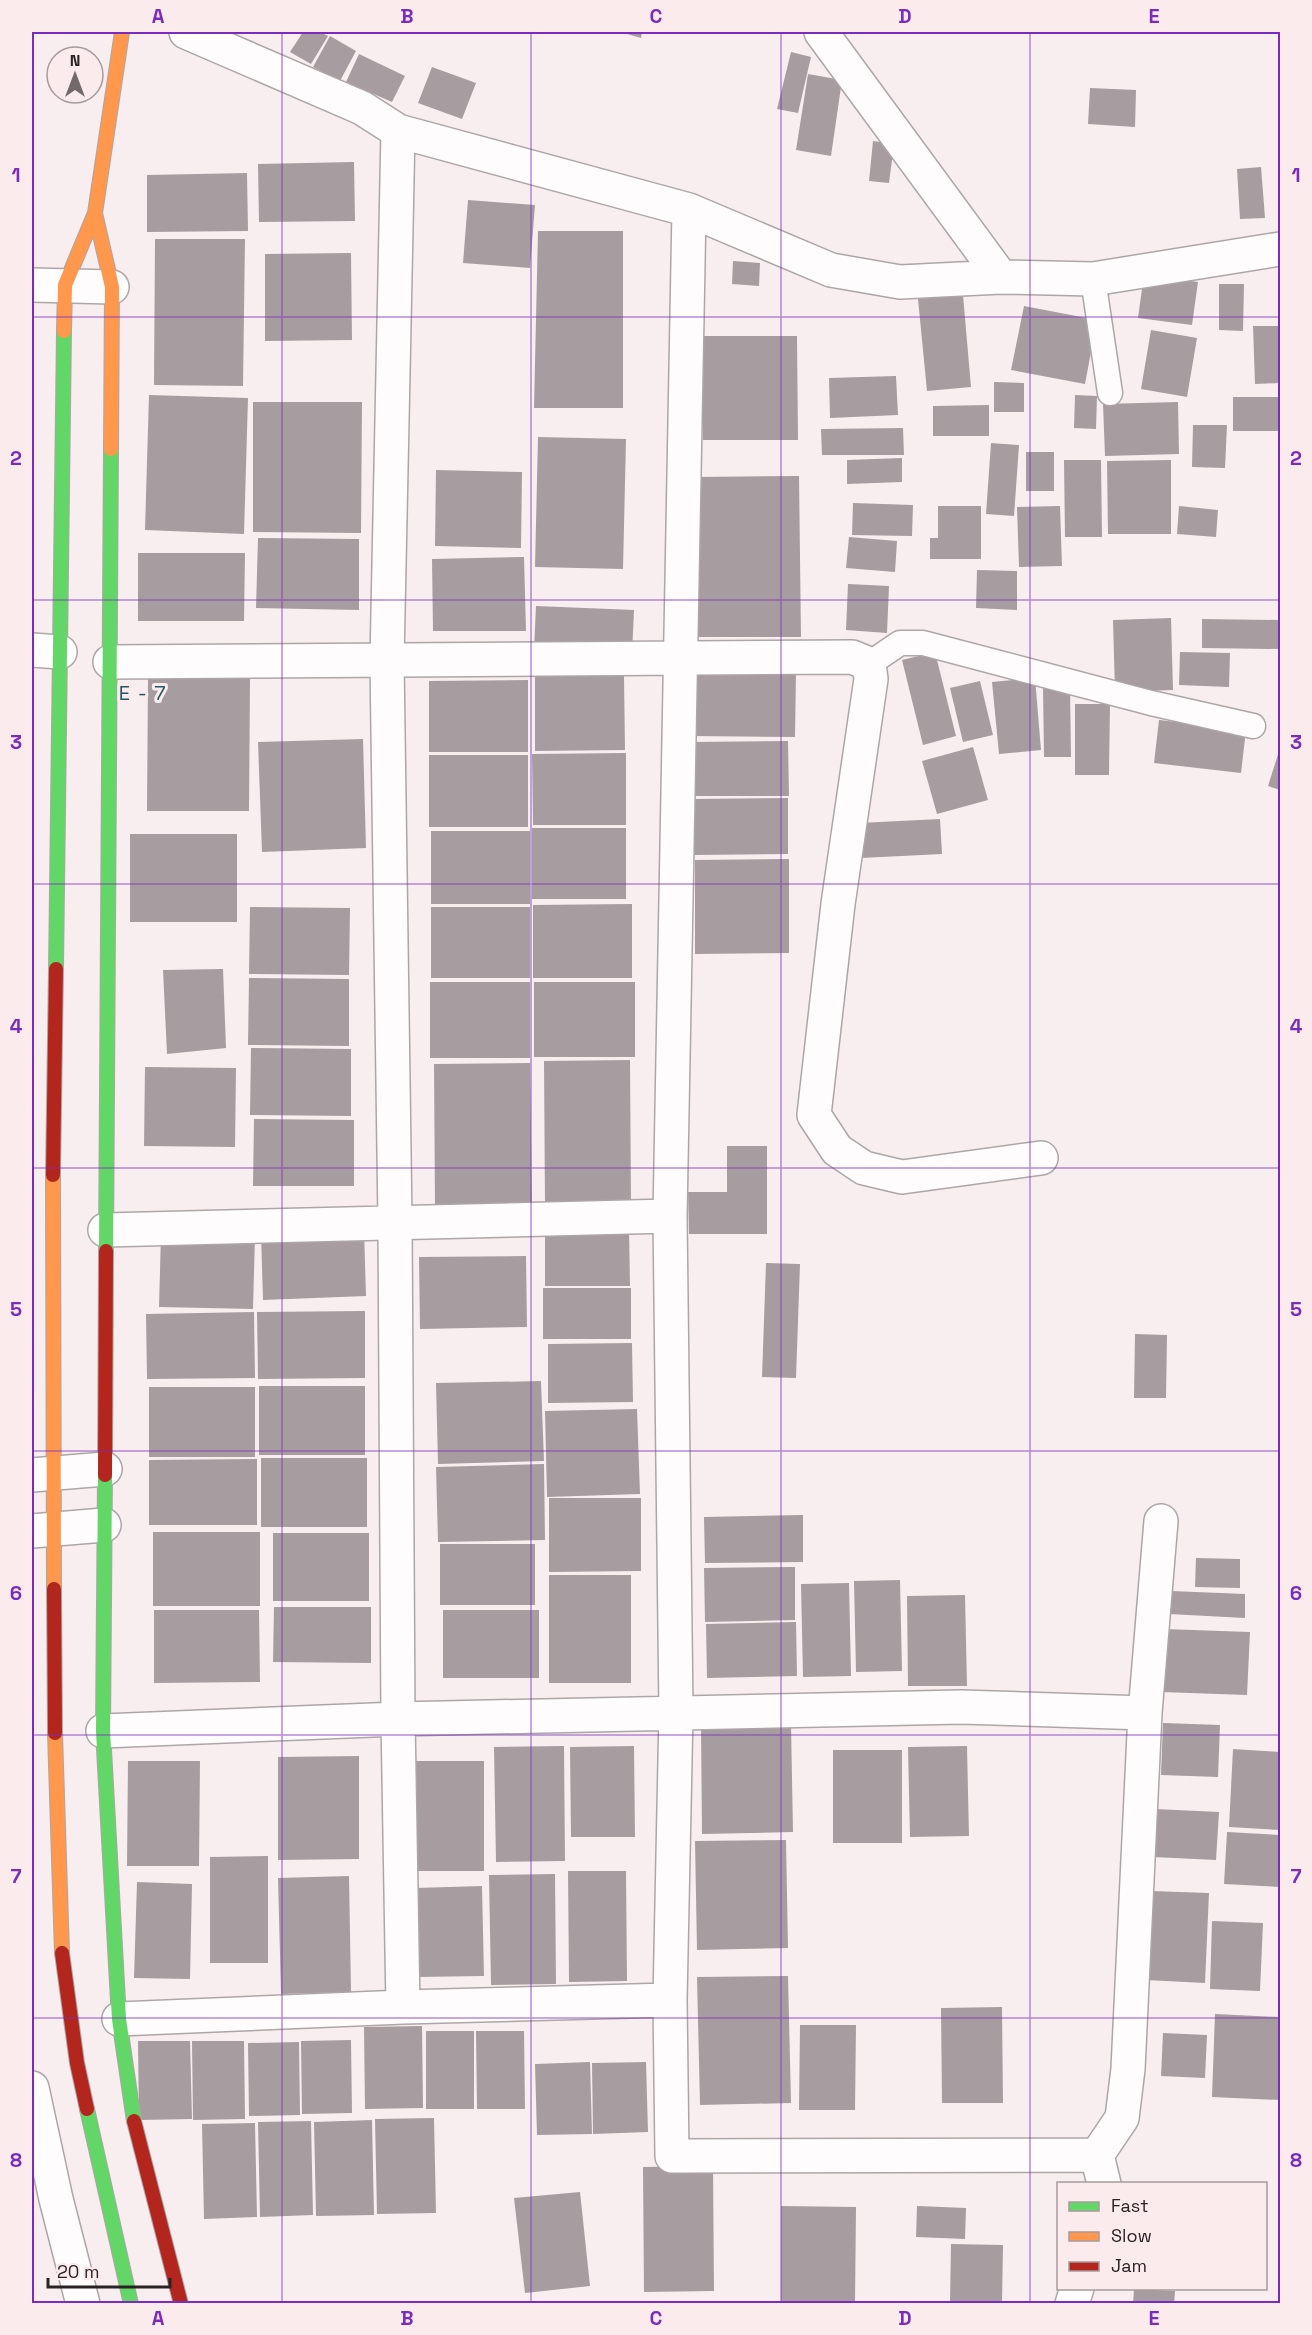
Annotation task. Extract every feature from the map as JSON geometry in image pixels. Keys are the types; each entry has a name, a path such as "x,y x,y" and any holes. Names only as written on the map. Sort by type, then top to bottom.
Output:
{"street":[{"path":"122,32 94,213 65,285 46,651 42,1530 55,1731 63,1969 77,2063 131,2304"},
{"path":"186,32 362,108 398,131 689,210 831,270 900,282 1001,277 1094,279 1281,249"},
{"path":"821,32 1001,277"},
{"path":"398,131 387,661 395,1222 398,1719 404,2007"},
{"path":"689,210 670,1216 676,1712 670,2000 672,2156 1101,2169 1122,2118 1128,2069 1144,1713 1161,1521"},
{"path":"94,213 112,287 103,1731 119,2019 135,2130 181,2304"},
{"path":"32,285 112,287"},
{"path":"110,662 680,660 852,657 869,664 871,679 837,903 814,1115 837,1150 864,1168 902,1177 1041,1158"},
{"path":"105,1230 670,1216"},
{"path":"42,1474 105,1469"},
{"path":"42,1530 104,1525"},
{"path":"103,1731 398,1719 961,1707 1144,1713"},
{"path":"119,2019 404,2007 670,2000"},
{"path":"32,2088 56,2199 83,2304"}],"lane":[{"path":"1094,279 1110,393"},
{"path":"869,664 900,644 923,643 1151,703 1253,726"}],"building":[{"path":"303,32 320,32 328,36 311,64 290,52"},
{"path":"620,32 642,32 641,38"},
{"path":"330,36 356,51 340,81 313,67"},
{"path":"791,52 811,57 798,113 777,109"},
{"path":"359,54 405,76 392,102 346,82"},
{"path":"432,67 476,83 462,119 418,103"},
{"path":"808,74 842,80 831,156 796,150"},
{"path":"1090,88 1136,90 1135,127 1088,124"},
{"path":"873,141 894,144 889,183 869,181"},
{"path":"354,162 355,221 259,222 258,164"},
{"path":"1261,167 1265,218 1240,219 1237,169"},
{"path":"247,173 248,231 147,232 147,175"},
{"path":"468,200 535,205 530,268 463,263"},
{"path":"538,231 623,231 623,408 534,408"},
{"path":"155,239 245,239 243,386 154,385"},
{"path":"351,253 352,340 265,341 265,254"},
{"path":"733,261 760,263 759,286 732,284"},
{"path":"1144,274 1198,282 1192,325 1138,318"},
{"path":"1219,284 1244,284 1243,331 1219,330"},
{"path":"963,295 971,387 927,391 918,299"},
{"path":"1024,306 1097,320 1085,384 1011,370"},
{"path":"1253,326 1280,326 1280,383 1255,384"},
{"path":"1151,330 1197,338 1187,397 1141,389"},
{"path":"702,336 797,336 798,440 703,440"},
{"path":"896,376 898,415 830,418 829,378"},
{"path":"994,382 1024,383 1024,412 994,412"},
{"path":"149,395 248,398 244,534 145,530"},
{"path":"1075,395 1097,396 1096,429 1074,428"},
{"path":"1233,397 1280,397 1280,431 1233,431"},
{"path":"253,402 362,402 361,533 253,532"},
{"path":"1178,402 1179,454 1105,456 1103,404"},
{"path":"989,405 989,436 933,436 933,406"},
{"path":"1193,425 1227,425 1225,468 1192,467"},
{"path":"903,428 904,455 822,455 821,429"},
{"path":"538,437 626,439 623,569 535,567"},
{"path":"991,443 1019,445 1014,516 986,514"},
{"path":"1026,452 1054,452 1054,491 1026,491"},
{"path":"902,458 902,482 847,484 847,460"},
{"path":"1064,460 1101,460 1102,537 1065,537"},
{"path":"1171,460 1171,534 1108,534 1107,461"},
{"path":"436,470 522,472 521,548 435,546"},
{"path":"799,476 801,637 697,637 696,477"},
{"path":"853,503 913,505 912,536 852,535"},
{"path":"938,506 981,506 981,559 930,559 930,538 938,538"},
{"path":"1060,506 1062,566 1019,567 1017,507"},
{"path":"1179,506 1218,510 1216,537 1177,534"},
{"path":"849,537 897,541 895,572 846,568"},
{"path":"258,538 359,539 359,610 256,608"},
{"path":"138,553 245,553 244,621 138,621"},
{"path":"524,557 526,631 433,631 432,559"},
{"path":"977,570 1017,571 1017,610 976,608"},
{"path":"848,584 889,586 887,633 846,630"},
{"path":"536,606 634,610 632,654 534,650"},
{"path":"1171,618 1173,690 1115,692 1113,620"},
{"path":"1202,619 1280,620 1280,649 1202,648"},
{"path":"935,652 956,736 923,745 902,660"},
{"path":"1180,652 1230,653 1229,687 1179,685"},
{"path":"692,670 796,672 795,737 691,736"},
{"path":"535,676 624,676 625,750 535,751"},
{"path":"148,678 250,678 249,811 147,811"},
{"path":"1035,678 1041,750 999,754 992,682"},
{"path":"528,680 528,752 429,752 429,681"},
{"path":"980,681 993,735 963,742 950,688"},
{"path":"1043,687 1070,687 1071,757 1044,757"},
{"path":"1075,704 1110,704 1109,775 1075,775"},
{"path":"1159,720 1246,730 1241,773 1154,763"},
{"path":"363,739 366,848 262,852 258,742"},
{"path":"788,741 789,796 692,796 692,742"},
{"path":"973,747 988,800 937,814 922,761"},
{"path":"1280,748 1280,790 1268,786"},
{"path":"626,753 626,825 533,825 532,754"},
{"path":"429,755 528,755 528,827 429,827"},
{"path":"788,798 788,854 694,855 693,799"},
{"path":"940,819 942,854 861,858 859,823"},
{"path":"532,828 626,828 626,899 532,899"},
{"path":"431,831 530,831 530,904 431,904"},
{"path":"130,834 237,834 237,922 130,922"},
{"path":"789,859 789,953 695,954 695,860"},
{"path":"632,904 632,978 533,978 533,905"},
{"path":"250,907 350,908 349,975 249,974"},
{"path":"431,907 530,907 530,978 431,978"},
{"path":"223,969 226,1048 167,1054 163,970"},
{"path":"249,978 349,979 349,1046 248,1045"},
{"path":"430,982 530,982 530,1058 430,1058"},
{"path":"534,982 635,982 635,1057 534,1057"},
{"path":"251,1048 351,1049 351,1116 250,1115"},
{"path":"630,1060 631,1205 545,1206 544,1061"},
{"path":"530,1063 532,1207 435,1208 434,1064"},
{"path":"145,1067 236,1068 235,1147 144,1146"},
{"path":"254,1119 354,1120 354,1186 253,1186"},
{"path":"727,1146 767,1146 767,1234 689,1234 688,1192 727,1192"},
{"path":"629,1227 630,1286 545,1286 545,1228"},
{"path":"364,1230 366,1296 263,1300 261,1234"},
{"path":"161,1234 255,1236 253,1309 159,1307"},
{"path":"526,1256 527,1327 420,1329 419,1257"},
{"path":"766,1263 800,1264 796,1378 762,1377"},
{"path":"543,1288 631,1288 631,1339 543,1339"},
{"path":"365,1311 365,1378 258,1379 257,1312"},
{"path":"254,1312 255,1378 147,1379 146,1314"},
{"path":"1135,1334 1167,1335 1166,1398 1134,1398"},
{"path":"632,1343 633,1402 548,1403 548,1344"},
{"path":"541,1381 544,1461 438,1464 436,1383"},
{"path":"259,1386 365,1386 365,1455 259,1455"},
{"path":"149,1387 255,1387 255,1457 149,1457"},
{"path":"637,1409 640,1494 547,1497 545,1411"},
{"path":"261,1458 367,1458 367,1527 261,1527"},
{"path":"257,1459 257,1525 149,1525 149,1460"},
{"path":"544,1464 545,1540 438,1542 436,1467"},
{"path":"549,1498 641,1498 641,1571 549,1572"},
{"path":"803,1515 803,1562 705,1563 704,1517"},
{"path":"153,1532 260,1532 260,1606 153,1606"},
{"path":"273,1533 369,1533 369,1601 273,1601"},
{"path":"440,1544 535,1544 535,1605 440,1605"},
{"path":"1196,1558 1240,1559 1240,1588 1195,1587"},
{"path":"795,1567 795,1620 705,1622 704,1568"},
{"path":"549,1575 631,1575 631,1683 549,1683"},
{"path":"900,1580 902,1671 856,1672 854,1581"},
{"path":"849,1583 851,1676 803,1677 801,1584"},
{"path":"1171,1591 1245,1594 1245,1618 1169,1614"},
{"path":"965,1595 967,1686 908,1686 907,1596"},
{"path":"274,1607 371,1607 371,1663 273,1662"},
{"path":"154,1610 259,1610 260,1682 154,1683"},
{"path":"443,1610 539,1610 539,1678 443,1678"},
{"path":"796,1622 797,1676 707,1678 706,1624"},
{"path":"1164,1629 1250,1632 1247,1695 1161,1692"},
{"path":"1163,1723 1220,1725 1218,1777 1161,1775"},
{"path":"791,1724 793,1832 702,1834 701,1726"},
{"path":"564,1746 565,1861 496,1862 494,1747"},
{"path":"634,1746 635,1837 571,1837 570,1747"},
{"path":"967,1746 969,1836 910,1837 908,1747"},
{"path":"1233,1749 1280,1752 1280,1830 1229,1827"},
{"path":"833,1750 902,1750 902,1843 833,1843"},
{"path":"359,1756 359,1859 278,1860 278,1757"},
{"path":"128,1761 200,1761 199,1866 127,1866"},
{"path":"408,1761 484,1761 484,1871 408,1871"},
{"path":"1155,1809 1219,1812 1216,1860 1153,1857"},
{"path":"1227,1832 1280,1835 1279,1887 1224,1884"},
{"path":"786,1840 788,1948 697,1950 695,1841"},
{"path":"268,1856 268,1963 210,1963 210,1857"},
{"path":"568,1871 626,1871 627,1981 569,1982"},
{"path":"555,1874 556,1984 491,1985 489,1875"},
{"path":"349,1876 351,1992 281,1994 278,1878"},
{"path":"137,1882 192,1884 190,1979 134,1978"},
{"path":"482,1886 484,1976 417,1977 415,1888"},
{"path":"1151,1891 1209,1893 1205,1983 1146,1980"},
{"path":"1212,1921 1263,1923 1260,1991 1210,1989"},
{"path":"788,1976 791,2103 700,2105 697,1977"},
{"path":"1002,2007 1003,2103 942,2103 941,2008"},
{"path":"1215,2014 1280,2017 1280,2100 1212,2097"},
{"path":"800,2025 856,2025 855,2110 799,2110"},
{"path":"422,2026 423,2108 365,2109 364,2027"},
{"path":"426,2031 474,2031 474,2109 426,2109"},
{"path":"476,2031 524,2031 525,2109 477,2109"},
{"path":"1163,2033 1207,2035 1205,2078 1161,2076"},
{"path":"351,2040 352,2113 302,2114 301,2041"},
{"path":"138,2041 190,2041 192,2119 139,2120"},
{"path":"192,2041 244,2041 245,2119 193,2120"},
{"path":"299,2042 300,2115 249,2116 248,2043"},
{"path":"590,2062 592,2134 537,2135 535,2064"},
{"path":"646,2062 648,2132 593,2134 592,2063"},
{"path":"434,2118 436,2213 377,2214 375,2119"},
{"path":"372,2120 374,2215 316,2216 314,2122"},
{"path":"311,2121 313,2215 260,2217 258,2122"},
{"path":"255,2123 257,2217 204,2219 202,2124"},
{"path":"713,2166 714,2291 644,2292 643,2167"},
{"path":"580,2192 590,2286 525,2293 514,2198"},
{"path":"781,2206 856,2207 855,2303 781,2303"},
{"path":"917,2206 966,2208 965,2239 916,2237"},
{"path":"951,2244 1003,2245 1002,2304 950,2304"},
{"path":"1134,2290 1175,2291 1174,2304 1133,2304"}],"traffic: fast":[{"path":"56,969 64,331"},
{"path":"106,1251 111,449"},
{"path":"105,1475 103,1731 119,2019 134,2121"},
{"path":"87,2109 131,2304"}],"traffic: slow":[{"path":"64,331 65,285 95,213 122,32"},
{"path":"95,213 112,287 111,449"},
{"path":"53,1175 54,1589"},
{"path":"55,1733 62,1953"}],"traffic: jam":[{"path":"53,1175 56,969"},
{"path":"105,1475 106,1251"},
{"path":"54,1589 55,1733"},
{"path":"62,1953 77,2063 87,2109"},
{"path":"134,2121 181,2304"}],"district":[{"name":"E - 7","path":"143,693"}]}
